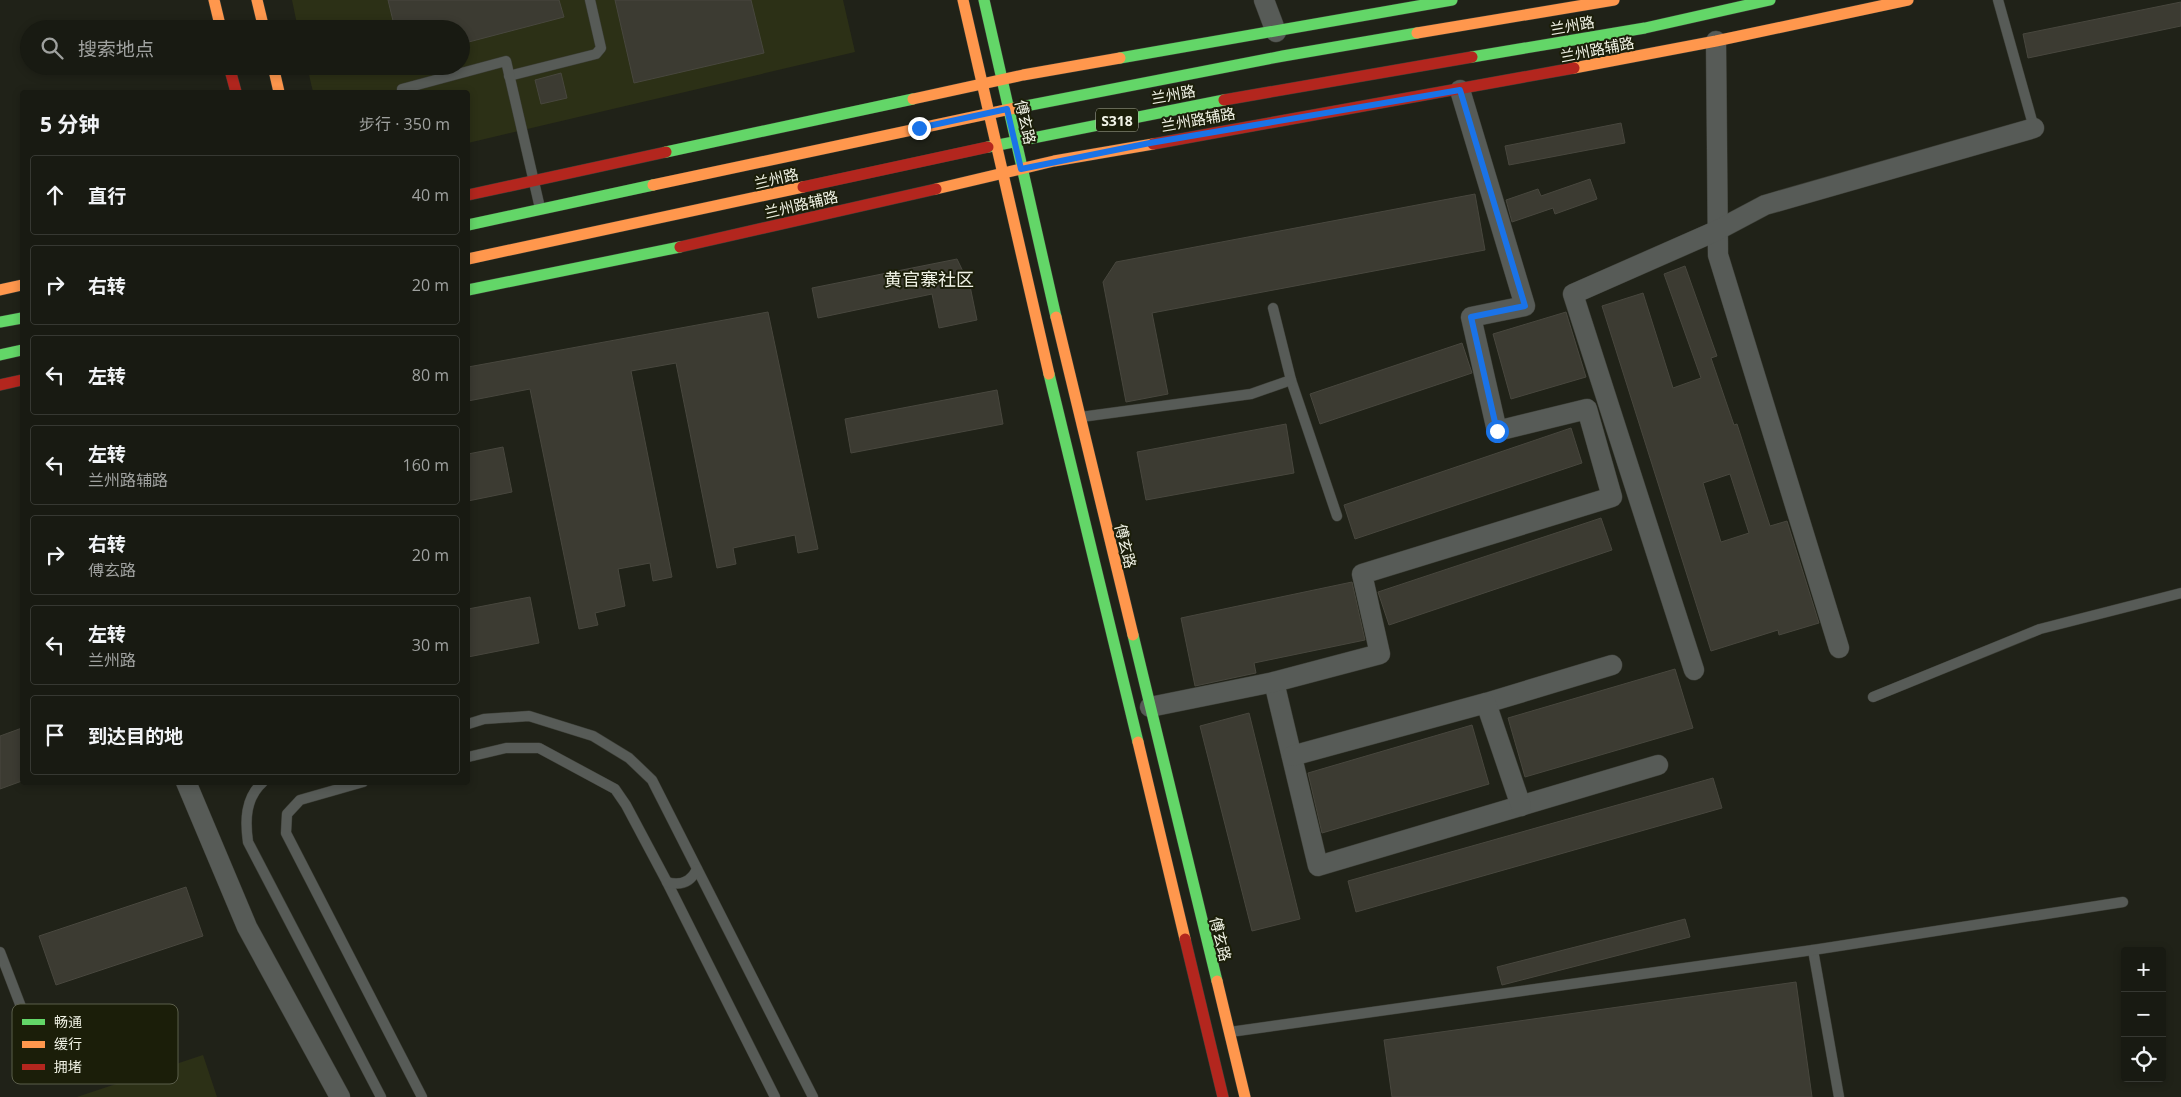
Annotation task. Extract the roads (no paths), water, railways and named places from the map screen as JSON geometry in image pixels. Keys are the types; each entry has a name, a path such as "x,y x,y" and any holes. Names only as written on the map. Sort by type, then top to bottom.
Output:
{"street":[{"path":"214,0 218,20"},
{"path":"257,0 262,20"},
{"path":"963,0 994,144 1223,1097"},
{"name":"傅玄路","path":"984,0 1014,140 1244,1097"},
{"path":"1264,0 1276,32"},
{"path":"470,195 1001,80 1452,0"},
{"name":"兰州路","path":"470,225 1007,109 1283,56 1614,0"},
{"name":"兰州路","path":"470,259 1014,140 1313,83 1645,28 1770,0"},
{"name":"兰州路辅路","path":"470,290 724,238 1001,173 1150,143 1460,90 1716,41 1908,0"},
{"path":"1716,41 1716,231 1718,255 1839,648"},
{"path":"231,75 235,90"},
{"path":"274,75 278,90"},
{"path":"1150,707 1274,682 1380,654 1362,574 1612,497 1587,409 1497,431 1471,317 1525,306 1460,90"},
{"path":"1694,670 1573,294 1716,231 1765,205 2034,128"},
{"path":"0,290 20,285"},
{"path":"0,322 20,318"},
{"path":"0,355 20,350"},
{"path":"0,385 20,380"},
{"path":"1292,756 1486,703 1612,665"},
{"path":"1274,682 1318,866 1658,765"},
{"path":"1486,703 1521,806"},
{"path":"187,785 247,927 340,1097"}],"lane":[{"path":"509,76 596,54 601,48 590,0"},
{"path":"1998,0 2034,128"},
{"path":"470,71 506,61 540,209"},
{"path":"402,89 454,75"},
{"path":"1273,308 1291,380 1337,516"},
{"path":"1080,417 1251,394 1291,380"},
{"path":"1873,696 2040,629 2181,593"},
{"path":"470,724 484,720 529,716 592,736 629,758 652,780 814,1097"},
{"path":"470,757 506,748 539,748 615,788 667,882 775,1097"},
{"path":"261,785 249,804 245,823 248,842 381,1097"},
{"path":"352,785 300,800 287,814 286,833 422,1097"},
{"path":"667,882 674,884 688,880 697,869"},
{"path":"1229,1033 1814,950 2123,902"},
{"path":"1814,950 1839,1097"},
{"path":"0,952 20,1004"}],"district":[{"name":"黄官寨社区","path":"929,279"}]}
